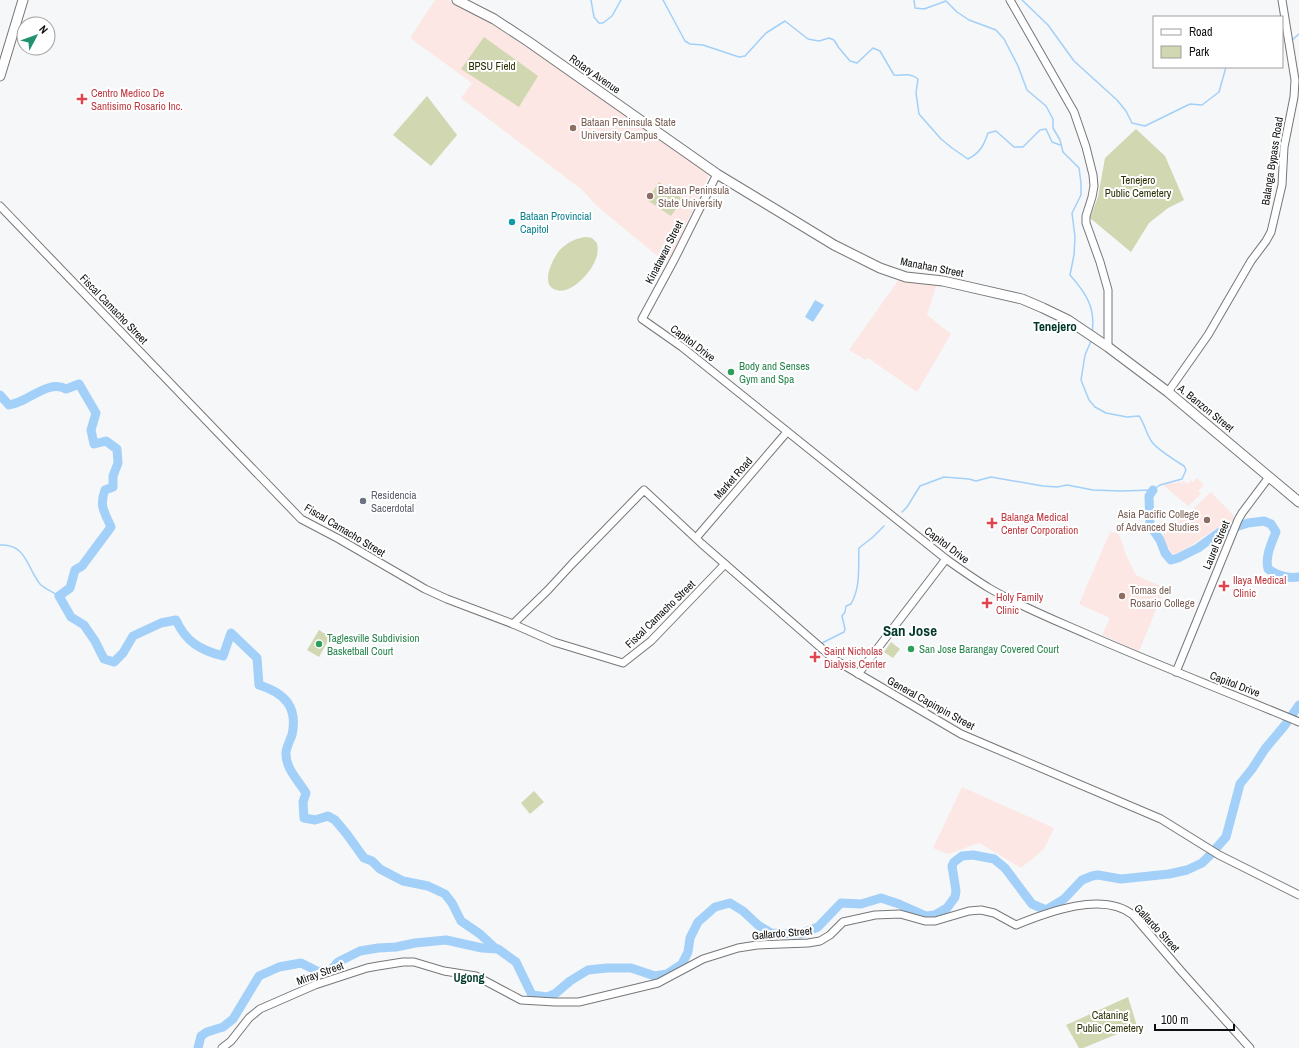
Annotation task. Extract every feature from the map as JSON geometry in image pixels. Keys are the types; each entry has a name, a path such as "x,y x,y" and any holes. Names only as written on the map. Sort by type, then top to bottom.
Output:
{"main road":[{"path":"0,76 23,0"},
{"name":"Rotary Avenue","path":"456,0 494,19 529,42 716,174"},
{"name":"Manahan Street","path":"716,174 834,244 880,268 906,277 943,281 1022,299 1057,314 1091,335"},
{"name":"A. Banzon Street","path":"1091,335 1156,385 1168,392 1299,502"}],"street":[{"path":"1010,0 1074,112 1086,147 1093,175 1094,186 1086,216 1086,223 1108,290 1108,347"},
{"name":"Balanga Bypass Road","path":"1168,392 1208,335 1252,261 1266,241 1270,232 1282,185 1284,147 1294,96 1295,80 1282,0"},
{"name":"Kinatawan Street","path":"642,319 716,174"},
{"name":"Fiscal Camacho Street","path":"0,206 301,519 339,539 425,589 554,642 623,663 651,640 725,564"},
{"name":"Capitol Drive","path":"642,319 682,347 946,559 989,588 1034,611 1209,686 1239,696 1298,721"},
{"name":"Market Road","path":"696,538 787,432"},
{"name":"Laurel Street","path":"1176,672 1220,561 1234,534 1238,520 1269,477"},
{"name":"General Capinpin Street","path":"513,624 548,590 644,490 725,564 835,660 962,734 1161,819 1219,855 1299,895"},
{"path":"858,674 946,559"},
{"name":"Gallardo Street","path":"444,971 476,976 521,1000 579,1002 658,983 699,960 738,948 820,941 843,922 875,915 900,914 925,922 935,921 969,911 981,910 994,913 1016,925 1079,905 1098,904 1126,910 1133,915 1250,1048"},
{"name":"Miray Street","path":"222,1048 228,1044 249,1018 260,1009 315,985 367,968 403,962 414,962 444,971"}],"shaded area":[{"name":"Bataan Peninsula State University Campus","path":"435,0 448,0 493,25 619,108 710,173 670,258 661,259 597,206 581,189 461,98 472,83 410,38"},
{"path":"900,278 937,283 927,315 951,334 917,392 868,358 866,360 849,350"},
{"path":"1197,478 1204,485 1198,491 1201,494 1188,506 1163,485 1168,483 1177,483 1179,481 1181,484 1184,481 1187,484 1191,480 1193,482"},
{"name":"Asia Pacific College of Advanced Studies","path":"1211,492 1234,516 1232,524 1220,526 1187,548 1175,554 1171,553 1163,539 1163,530 1188,516 1191,511"},
{"name":"Tomas del Rosario College","path":"1110,532 1118,533 1126,555 1136,575 1165,588 1138,651 1102,635 1110,618 1079,604"},
{"path":"962,787 1054,828 1044,849 1021,868 979,843 948,854 933,848"}],"green space":[{"name":"BPSU Field","path":"484,37 538,76 519,107 461,69"},
{"path":"427,96 457,135 431,166 393,135"},
{"name":"Tenejero Public Cemetery","path":"1136,129 1165,156 1184,200 1168,208 1149,223 1131,252 1090,218 1098,197 1105,158"},
{"path":"659,182 683,199 671,216 647,200"},
{"path":"586,237 592,238 597,243 598,250 596,259 588,272 571,288 558,291 552,288 548,279 550,267 556,255 568,243"},
{"name":"Taglesville Subdivision Basketball Court","path":"319,630 330,637 319,657 307,650"},
{"path":"891,642 900,649 893,658 884,652"},
{"path":"534,791 544,802 530,814 521,803"},
{"name":"Cataning Public Cemetery","path":"1128,997 1137,1026 1083,1048 1079,1048 1066,1025"}],"water":[{"path":"815,300 824,305 813,322 805,317"}],"waterway":[{"path":"591,0 594,17 599,23 603,23 612,16 621,0"},
{"path":"663,0 685,41 690,44 703,45 739,57 745,56 766,33 785,21 808,39 819,41 829,38 834,40 850,61 857,63 873,48 880,51 894,75 909,75 918,79 916,93 919,114 941,139 968,159 976,154 981,148 988,133 996,131 1014,147 1023,147 1040,130 1046,129 1052,142 1060,145"},
{"path":"914,0 915,8 924,9 946,1 957,12 969,20 996,30 1004,39 1018,66 1027,90 1046,106 1053,119 1053,128 1060,140 1063,152 1079,168 1081,195 1072,213 1075,237 1074,255 1070,275 1081,288 1091,308 1093,324 1092,333"},
{"path":"1022,0 1048,25 1074,61 1117,100 1126,111 1132,123 1145,126 1190,104 1202,105 1219,92 1226,68"},
{"path":"1292,40 1299,34"},
{"path":"902,512 907,507 920,486 944,477 976,481 991,477 1043,486 1057,487 1067,485 1093,490 1121,491 1153,490 1160,485 1182,479 1186,470 1184,466 1154,445 1139,416 1127,417 1106,413 1095,407 1089,400 1081,380 1085,355 1091,341"},
{"path":"0,395 9,405 20,402 37,392 49,388 60,387 66,389 79,384 96,413 91,430 94,444 106,441 117,449 118,463 113,476 113,487 105,490 102,500 104,512 111,527 82,566 75,570 70,588 59,596 71,617 84,625 95,641 104,659 114,662 123,653 133,636 161,623 176,620 184,634 195,644 207,651 223,656 231,633 257,658 259,685 276,692 288,702 291,709 293,716 292,735 286,750 286,758 290,769 306,793 303,802 304,818 315,820 328,816 335,820 364,858 372,861 380,869 403,881 428,886 445,894 452,903 461,921 480,934 495,948"},
{"path":"1153,490 1149,496 1150,525 1160,540 1165,553 1171,560 1198,548 1220,532 1248,523 1264,521 1271,524 1276,532 1268,555 1268,569 1283,576 1299,577"},
{"path":"822,643 844,632 845,629 842,616 845,612 846,606 851,604 858,584 859,548 884,526"},
{"path":"0,545 9,545 21,552 40,584 59,596"},
{"path":"198,1048 201,1036 207,1032 223,1027 233,1019 259,976 279,967 301,963 317,971 329,972 338,962 360,951 446,940 482,948 498,949 516,962 532,995 547,997 556,993 570,981 588,970 631,968 655,976 667,974 682,964 688,952 690,938 698,922 715,907 730,903 743,911 758,925 771,933 801,934 818,927 841,903 861,904 881,898 926,916 935,915 947,908 955,897 956,891 952,866 954,862 962,856 973,855 994,859 1005,868 1032,904 1046,910 1064,899 1082,880 1092,876 1098,875 1121,879 1169,874 1187,870 1202,863 1226,837 1240,784 1299,705"}],"place":[{"name":"Centro Medico De Santisimo Rosario Inc.","path":"82,99"},
{"name":"Bataan Peninsula State University Campus","path":"573,128"},
{"name":"Bataan Peninsula State University","path":"650,196"},
{"name":"Bataan Provincial Capitol","path":"512,222"},
{"name":"Body and Senses Gym and Spa","path":"731,372"},
{"name":"Residencia Sacerdotal","path":"363,501"},
{"name":"Asia Pacific College of Advanced Studies","path":"1207,520"},
{"name":"Balanga Medical Center Corporation","path":"992,523"},
{"name":"Ilaya Medical Clinic","path":"1224,586"},
{"name":"Tomas del Rosario College","path":"1122,596"},
{"name":"Holy Family Clinic","path":"987,603"},
{"name":"Taglesville Subdivision Basketball Court","path":"319,644"},
{"name":"San Jose Barangay Covered Court","path":"911,649"},
{"name":"Saint Nicholas Dialysis Center","path":"815,657"}],"district":[{"name":"Tenejero","path":"1055,326"},
{"name":"San Jose","path":"910,631"},
{"name":"Ugong","path":"469,978"}]}
